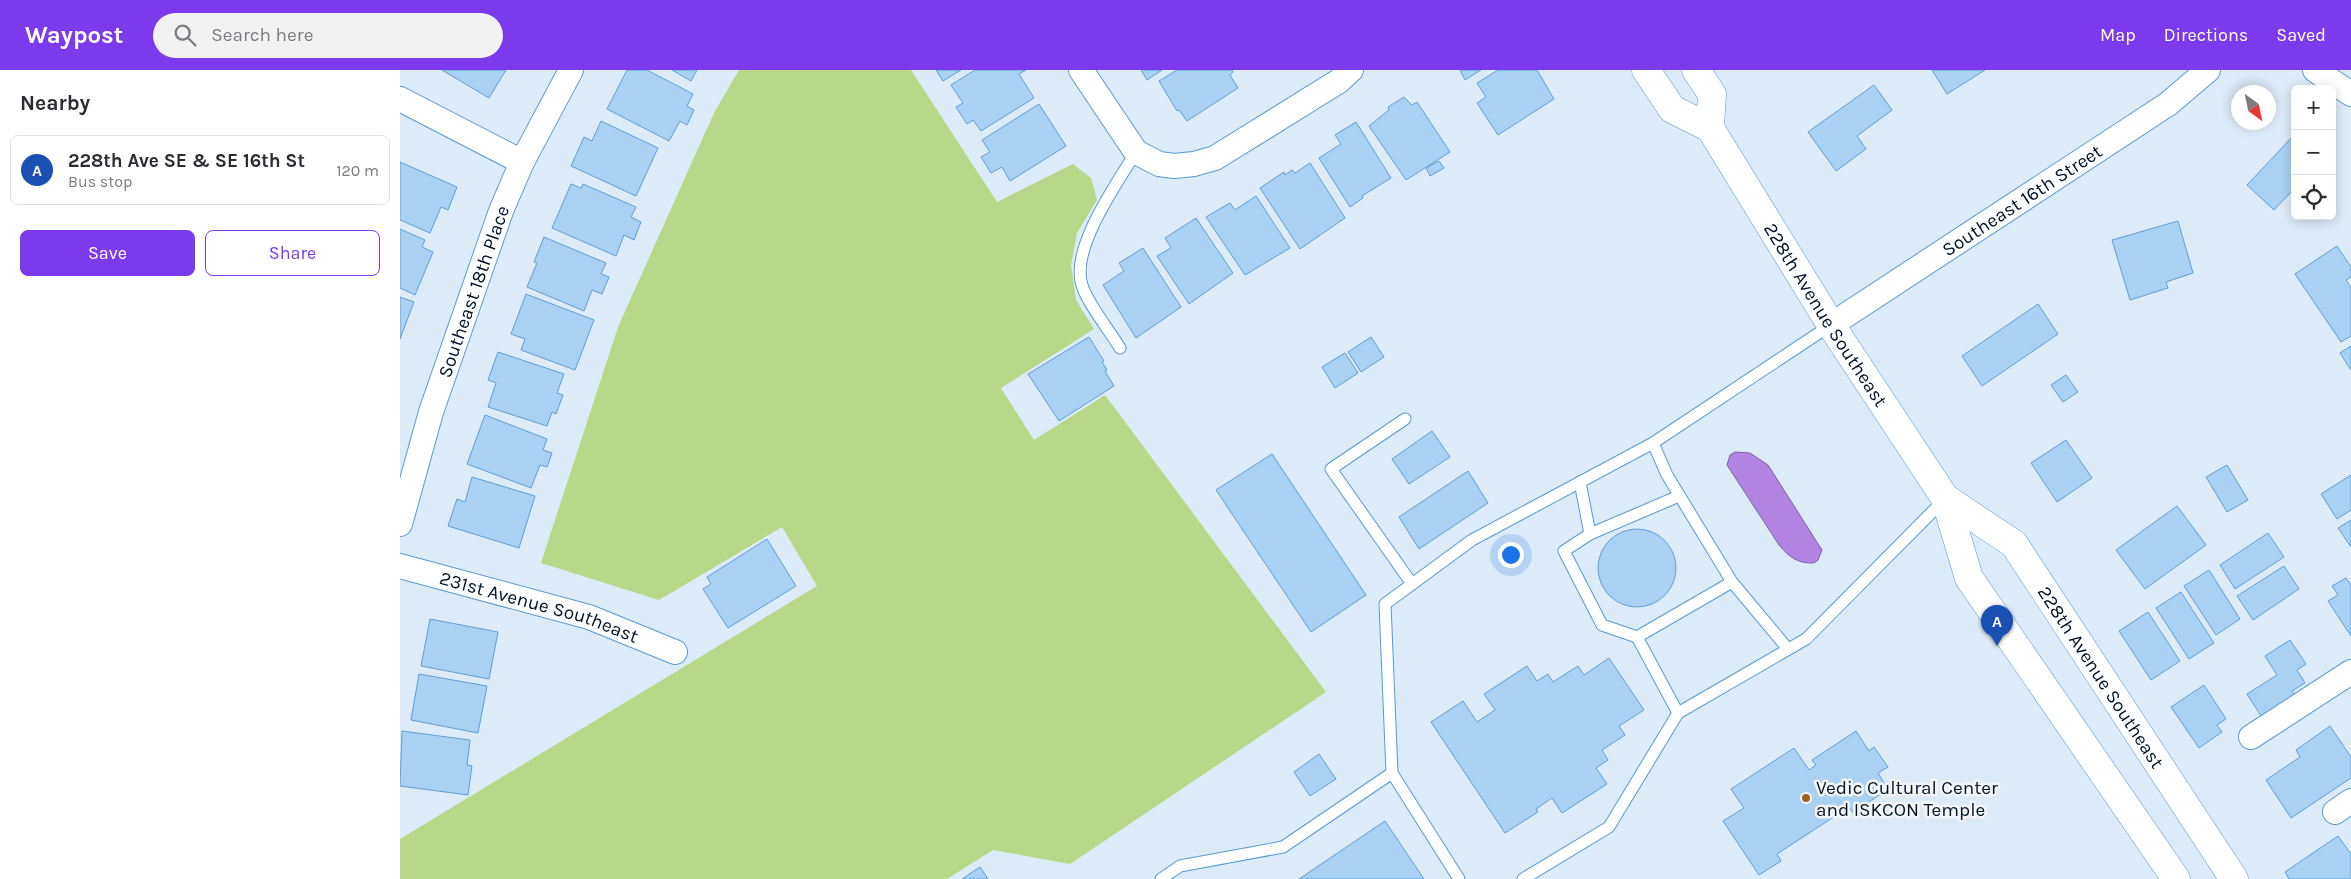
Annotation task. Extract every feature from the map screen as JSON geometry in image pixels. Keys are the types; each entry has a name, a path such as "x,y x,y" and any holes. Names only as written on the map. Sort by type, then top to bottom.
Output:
{"main road":[{"path":"1646,70 1672,109 1710,128 1712,94 1696,70"},
{"name":"228th Avenue Southeast","path":"1710,128 1831,325 1945,498 1970,578 2176,879"},
{"name":"228th Avenue Southeast","path":"1945,498 2014,544 2234,879"}],"street":[{"name":"Southeast 18th Place","path":"400,524 431,412 501,211 522,162 571,70"},
{"path":"1081,70 1136,152 1159,164 1174,166 1194,164 1214,158 1339,81 1351,70"},
{"name":"Southeast 16th Street","path":"1831,325 2168,104 2208,70"},
{"path":"2314,70 2351,94"},
{"path":"400,99 522,162"},
{"name":"231st Avenue Southeast","path":"400,566 589,617 675,652"},
{"path":"2251,737 2351,672"}],"lane":[{"path":"1120,348 1082,285 1080,263 1093,227 1136,152"},
{"path":"1459,879 1392,773 1385,604 1472,540 1653,443 1831,325"},
{"path":"1405,419 1331,469 1412,584"},
{"path":"1653,443 1667,476 1732,582 1788,649"},
{"path":"1580,482 1590,534"},
{"path":"1678,713 1637,637 1602,625 1564,551 1590,534 1679,496"},
{"path":"1523,879 1609,827 1678,713 1806,639 1945,498"},
{"path":"1637,637 1732,582"},
{"path":"1161,879 1180,866 1284,847 1392,773"}],"green space":[{"path":"739,70 911,70 997,202 1073,164 1091,178 1097,200 1077,233 1071,265 1076,300 1094,329 1001,388 1034,440 1105,395 1326,692 1070,864 993,850 947,879 400,879 400,839 817,586 782,527 659,600 541,563 618,327 714,113"}],"shaded area":[{"path":"1735,452 1750,453 1768,465 1822,550 1818,560 1814,563 1794,559 1779,545 1727,465 1730,455"}],"building":[{"path":"442,70 506,70 489,98"},
{"path":"627,70 647,70 693,94 687,106 694,110 687,125 680,121 669,141 607,109"},
{"path":"672,70 697,70 691,81"},
{"path":"936,70 961,70 943,81"},
{"path":"975,70 1026,70 1019,74 1034,98 981,131 973,120 967,124 956,107 963,103 951,85"},
{"path":"1141,70 1162,70 1147,80"},
{"path":"1177,70 1232,70 1233,72 1230,75 1238,88 1187,121 1179,110 1177,111 1159,81"},
{"path":"1460,70 1481,70 1465,80"},
{"path":"1498,70 1537,70 1554,99 1498,135 1477,103 1486,97 1477,83"},
{"path":"1932,70 1985,70 1947,94"},
{"path":"1874,85 1892,110 1857,136 1866,149 1836,171 1808,132"},
{"path":"1404,97 1412,105 1417,102 1450,152 1406,180 1369,126 1389,110 1388,107"},
{"path":"1039,104 1066,146 1010,181 1002,167 991,173 981,157 990,152 982,140"},
{"path":"601,121 658,148 636,196 571,166 584,137 592,141"},
{"path":"1356,122 1391,178 1362,196 1363,198 1350,207 1319,158 1341,144 1335,135"},
{"path":"2291,138 2291,192 2274,210 2247,185"},
{"path":"1439,161 1444,168 1430,176 1426,168"},
{"path":"400,162 457,187 448,210 441,207 430,233 400,220"},
{"path":"1310,163 1345,218 1300,249 1260,188 1284,172 1285,175 1292,170 1295,173"},
{"path":"571,184 581,188 583,184 636,207 631,217 641,222 634,240 624,235 616,256 552,228"},
{"path":"1256,196 1290,248 1245,275 1206,217 1230,203 1235,210"},
{"path":"1196,218 1233,273 1189,304 1157,256 1171,248 1165,238"},
{"path":"2178,221 2193,273 2166,282 2168,288 2130,300 2112,240"},
{"path":"400,229 425,240 422,247 433,252 415,295 400,288"},
{"path":"544,237 606,263 601,274 609,277 602,294 592,290 584,311 527,287 537,263 534,262"},
{"path":"2337,246 2351,267 2351,277 2346,280 2351,288 2351,336 2341,342 2295,274"},
{"path":"1143,248 1181,307 1136,338 1103,285 1124,271 1119,263"},
{"path":"526,294 594,320 575,370 521,350 525,339 511,334"},
{"path":"400,297 414,302 400,339"},
{"path":"2038,304 2058,334 1982,386 1962,356"},
{"path":"1089,337 1104,361 1102,362 1107,370 1105,371 1114,386 1059,421 1028,374"},
{"path":"1371,337 1384,357 1361,372 1348,352"},
{"path":"2351,346 2351,370 2340,353"},
{"path":"498,352 564,374 557,393 563,395 556,414 552,412 547,426 488,407 496,383 488,380"},
{"path":"1345,353 1358,373 1335,388 1322,367"},
{"path":"2066,375 2078,392 2063,402 2051,385"},
{"path":"485,415 547,439 543,450 552,453 547,467 540,465 531,488 467,464"},
{"path":"1432,431 1450,457 1409,484 1392,459"},
{"path":"2066,440 2092,478 2057,502 2031,463"},
{"path":"1272,454 1366,595 1311,632 1216,490"},
{"path":"2227,465 2248,500 2227,512 2206,477"},
{"path":"1468,471 1488,503 1419,549 1399,517"},
{"path":"2351,475 2351,510 2337,519 2321,494"},
{"path":"472,477 535,496 519,548 448,526 457,499 465,502"},
{"path":"2177,506 2206,545 2145,589 2116,550"},
{"path":"2351,520 2351,547 2338,528"},
{"path":"1629,529 1645,529 1659,535 1670,546 1676,560 1676,576 1670,590 1659,601 1645,607 1629,607 1615,601 1604,590 1598,576 1598,560 1604,546 1615,535"},
{"path":"2268,533 2284,557 2235,589 2220,565"},
{"path":"767,539 796,586 728,628 703,589 711,584 707,577"},
{"path":"2284,566 2299,589 2253,620 2237,596"},
{"path":"2209,570 2240,619 2216,635 2184,586"},
{"path":"2346,578 2351,585 2351,636 2328,601 2338,595 2332,586"},
{"path":"2181,592 2214,643 2189,659 2156,608"},
{"path":"2148,612 2180,661 2151,680 2119,631"},
{"path":"430,619 498,632 489,679 421,666"},
{"path":"2290,640 2306,664 2297,670 2305,683 2292,691 2297,697 2263,719 2247,694 2277,675 2265,656"},
{"path":"1609,658 1644,710 1619,726 1625,735 1602,750 1608,760 1596,768 1607,784 1562,813 1552,798 1536,809 1538,812 1505,833 1431,722 1463,701 1477,722 1495,710 1484,694 1527,666 1537,681 1548,674 1553,682 1578,666 1584,675"},
{"path":"419,674 487,686 478,733 411,720"},
{"path":"2204,685 2226,719 2217,725 2222,732 2199,748 2171,707"},
{"path":"2330,726 2351,757 2351,778 2291,818 2266,780 2300,757 2296,750"},
{"path":"402,731 470,740 467,765 472,766 468,795 400,786"},
{"name":"Vedic Cultural Center and ISKCON Temple","path":"1856,731 1869,751 1874,747 1888,767 1878,773 1888,789 1853,813 1849,807 1777,854 1781,861 1759,875 1723,821 1744,808 1731,789 1794,748 1809,770 1816,765 1812,760"},
{"path":"1319,754 1336,779 1310,796 1294,772"},
{"path":"1385,821 1424,879 1299,879"},
{"path":"2338,836 2351,854 2351,879 2289,879 2285,872"},
{"path":"980,867 988,879 962,879"}],"place":[{"name":"228th Ave SE & SE 16th St","path":"1997,646"},
{"name":"Vedic Cultural Center and ISKCON Temple","path":"1806,798"}]}
